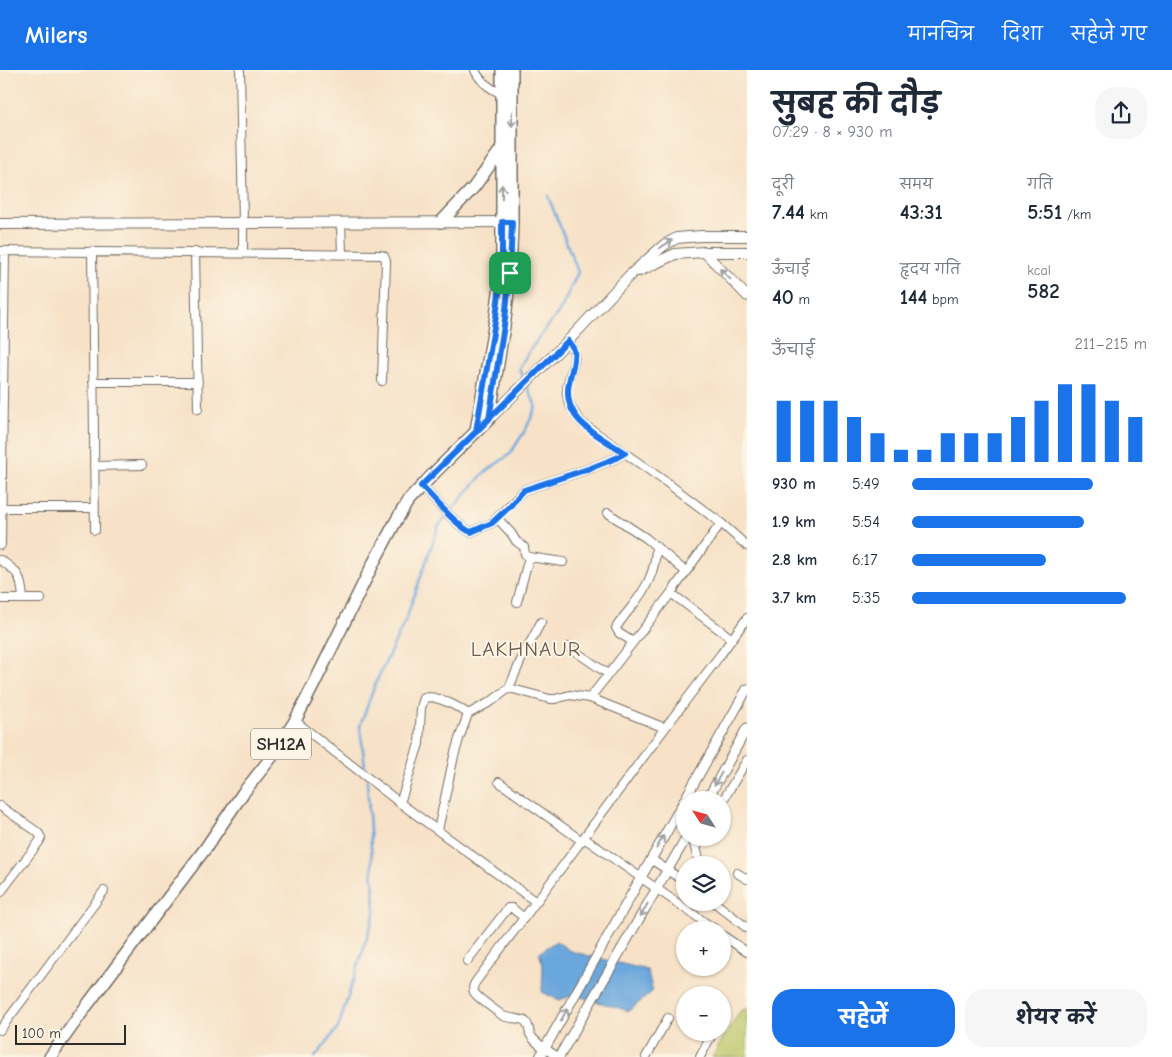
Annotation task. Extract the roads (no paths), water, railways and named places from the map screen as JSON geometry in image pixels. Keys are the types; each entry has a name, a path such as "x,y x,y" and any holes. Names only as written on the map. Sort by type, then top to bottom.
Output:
{"main road":[{"path":"489,419 505,319 510,273 502,148 502,70"},
{"path":"476,431 496,316 507,222 512,70"},
{"path":"441,222 474,187 502,148"},
{"path":"0,224 507,222"},
{"path":"489,419 568,341 629,276 664,245 677,238 747,236"},
{"path":"629,276 676,254 747,252"},
{"name":"SH12A","path":"50,1057 199,856 243,793 274,754 295,721 408,501 489,419"}],"street":[{"path":"240,70 243,252"},
{"path":"475,70 484,84 502,94"},
{"path":"341,223 342,254"},
{"path":"1,545 3,251 243,252 382,255 386,258 382,381"},
{"path":"92,251 95,530"},
{"path":"195,252 198,409"},
{"path":"704,252 747,296"},
{"path":"568,341 574,348 575,355 567,395 575,416 582,423 721,523 747,546"},
{"path":"93,382 198,382"},
{"path":"421,486 447,512 471,532 492,523 524,490 591,468 625,453"},
{"path":"94,466 142,465"},
{"path":"2,508 94,508"},
{"path":"608,513 646,538 686,572"},
{"path":"497,518 524,547 525,554 529,557 563,562"},
{"path":"590,698 671,593 721,523"},
{"path":"633,642 619,633 616,628 647,586 656,558 656,546"},
{"path":"517,602 529,557"},
{"path":"0,560 13,568 21,579 23,598"},
{"path":"671,593 732,639"},
{"path":"0,598 41,599"},
{"path":"681,846 559,1057 533,1038 527,1023 523,1020 503,1016 477,995 474,985 477,980 747,618"},
{"path":"438,830 454,756 468,714 492,701 509,688 541,622"},
{"path":"569,647 608,674"},
{"path":"509,688 550,699 570,695 590,698 665,728"},
{"path":"540,1057 747,689"},
{"path":"400,802 419,744 421,708 424,698 428,696 448,703 468,714"},
{"path":"295,721 400,802 536,902"},
{"path":"712,791 747,728"},
{"path":"730,758 742,767"},
{"path":"728,791 747,760"},
{"path":"499,782 703,921"},
{"path":"0,806 39,834 41,838 0,893"},
{"path":"696,848 698,856"},
{"path":"651,858 676,875"},
{"path":"737,873 747,879"},
{"path":"0,1030 104,891"},
{"path":"467,961 508,908 512,908 524,918"},
{"path":"725,911 747,928"},
{"path":"731,941 747,952"},
{"path":"646,1057 668,1018"},
{"path":"700,1057 708,1041"}],"water":[{"path":"556,941 570,951 647,970 653,991 629,1011 574,995 559,1000 542,992 543,965 539,953"}],"waterway":[{"path":"524,380 519,369 529,351 561,309 578,272 548,196"},
{"path":"366,775 360,726 376,682 406,619 439,525 483,474 510,454 526,429 536,407 527,385"},
{"path":"315,1057 338,1028 375,912 367,780"}],"district":[{"name":"LAKHNAUR","path":"526,649"}]}
